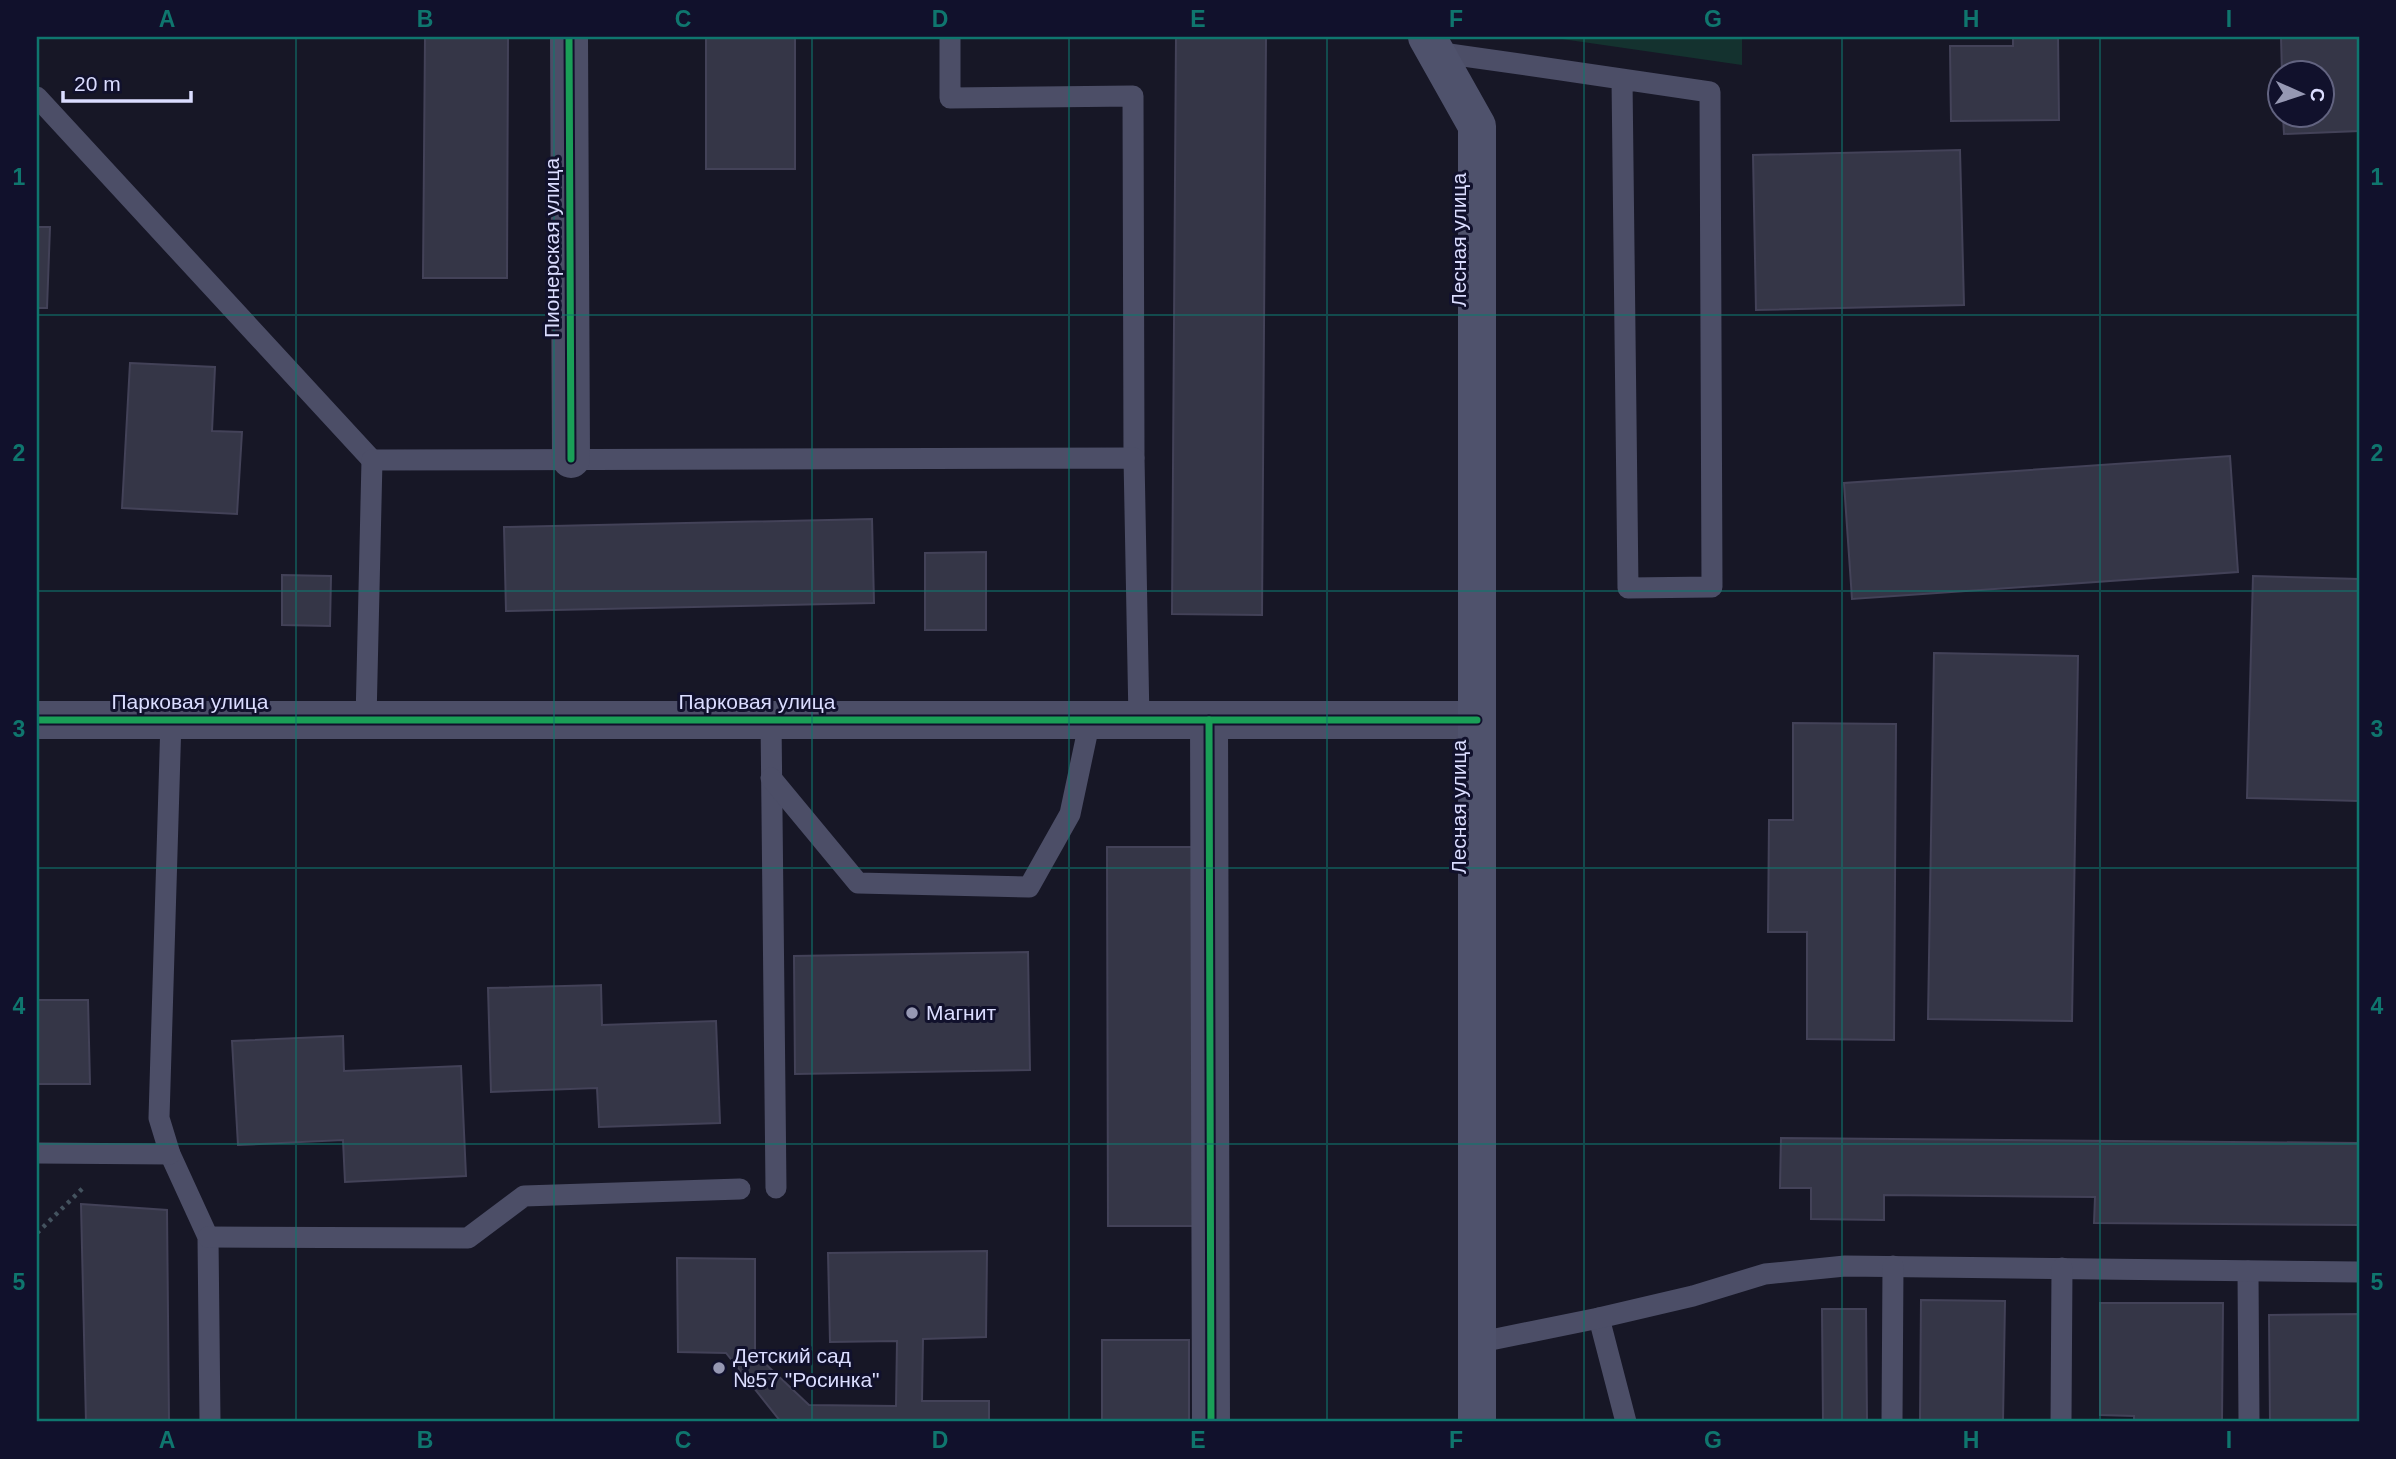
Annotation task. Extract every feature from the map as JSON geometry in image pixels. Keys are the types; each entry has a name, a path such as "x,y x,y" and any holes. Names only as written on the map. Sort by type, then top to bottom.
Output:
{"main road":[{"name":"Лесная улица","path":"1431,44 1477,126 1477,1422"}],"street":[{"name":"Пионерская улица","path":"569,37 571,459"},
{"name":"Парковая улица","path":"37,720 1477,720"},
{"path":"1209,720 1211,1422"}],"lane":[{"path":"950,37 950,98 1133,96 1139,720"},
{"path":"1431,44 1622,79 1710,92 1712,587 1628,588 1622,79"},
{"path":"37,97 372,460 366,720"},
{"path":"372,460 1135,458"},
{"path":"171,720 159,1118 170,1154 208,1237 211,1422"},
{"path":"771,720 776,1188"},
{"path":"771,778 858,883 1029,887 1070,814 1090,720"},
{"path":"37,1153 170,1154"},
{"path":"208,1237 468,1238 524,1196 740,1189"},
{"path":"1476,1343 1693,1296 1765,1274 1845,1266 2359,1272"},
{"path":"1892,1422 1893,1266"},
{"path":"2061,1422 2062,1268"},
{"path":"2248,1271 2249,1422"},
{"path":"1599,1318 1626,1422"}],"path":[{"path":"37,1233 118,1154"}],"green space":[{"path":"1548,37 1742,37 1742,65"}],"building":[{"path":"425,37 508,37 507,278 423,278"},
{"path":"706,37 795,37 795,169 706,169"},
{"path":"1176,37 1266,37 1262,615 1172,614"},
{"path":"2013,37 2058,37 2059,120 1951,121 1950,46 2013,46"},
{"path":"2281,37 2359,37 2359,131 2284,134 2284,130 2336,130 2336,60 2282,60"},
{"path":"1960,150 1964,305 1756,310 1753,155"},
{"path":"37,227 50,227 47,308 37,308"},
{"path":"130,363 215,367 212,431 242,432 237,514 122,508"},
{"path":"2230,456 2238,572 1852,599 1844,483"},
{"path":"872,519 874,603 506,611 504,527"},
{"path":"986,552 986,630 925,630 925,553"},
{"path":"282,575 331,576 330,626 282,625"},
{"path":"2253,576 2359,579 2359,801 2247,798"},
{"path":"1934,653 2078,656 2072,1021 1928,1019"},
{"path":"1793,723 1896,724 1894,1040 1807,1039 1807,932 1768,932 1769,820 1793,820"},
{"path":"1107,847 1194,847 1195,1226 1108,1226"},
{"name":"Магнит","path":"1028,952 1030,1070 795,1074 794,956"},
{"path":"601,985 602,1025 716,1021 720,1123 599,1127 597,1088 491,1092 488,988"},
{"path":"37,1000 88,1000 90,1084 37,1084"},
{"path":"343,1036 344,1071 461,1066 466,1176 345,1182 343,1140 238,1145 232,1041"},
{"path":"1781,1138 2359,1143 2359,1225 2094,1223 2095,1197 1884,1195 1884,1220 1811,1219 1811,1188 1780,1188"},
{"path":"81,1204 167,1210 169,1422 86,1422"},
{"path":"987,1251 986,1337 923,1339 922,1401 989,1401 989,1422 781,1422 726,1353 678,1352 677,1258 755,1259 755,1354 809,1405 896,1406 897,1341 830,1342 828,1253"},
{"path":"1921,1300 2005,1301 2003,1422 1920,1422"},
{"path":"2100,1303 2223,1303 2222,1422 2134,1422 2134,1416 2100,1415"},
{"path":"1822,1309 1866,1309 1867,1422 1823,1422"},
{"path":"2359,1314 2359,1422 2270,1422 2269,1315"},
{"path":"1102,1340 1189,1340 1189,1422 1102,1422"}],"cycle path":[{"path":"569,37 571,459"},
{"path":"37,720 1477,720"},
{"path":"1209,720 1211,1422"}],"place":[{"name":"Магнит","path":"912,1013"},
{"name":"Детский сад №57 \"Росинка\"","path":"719,1368"}]}
